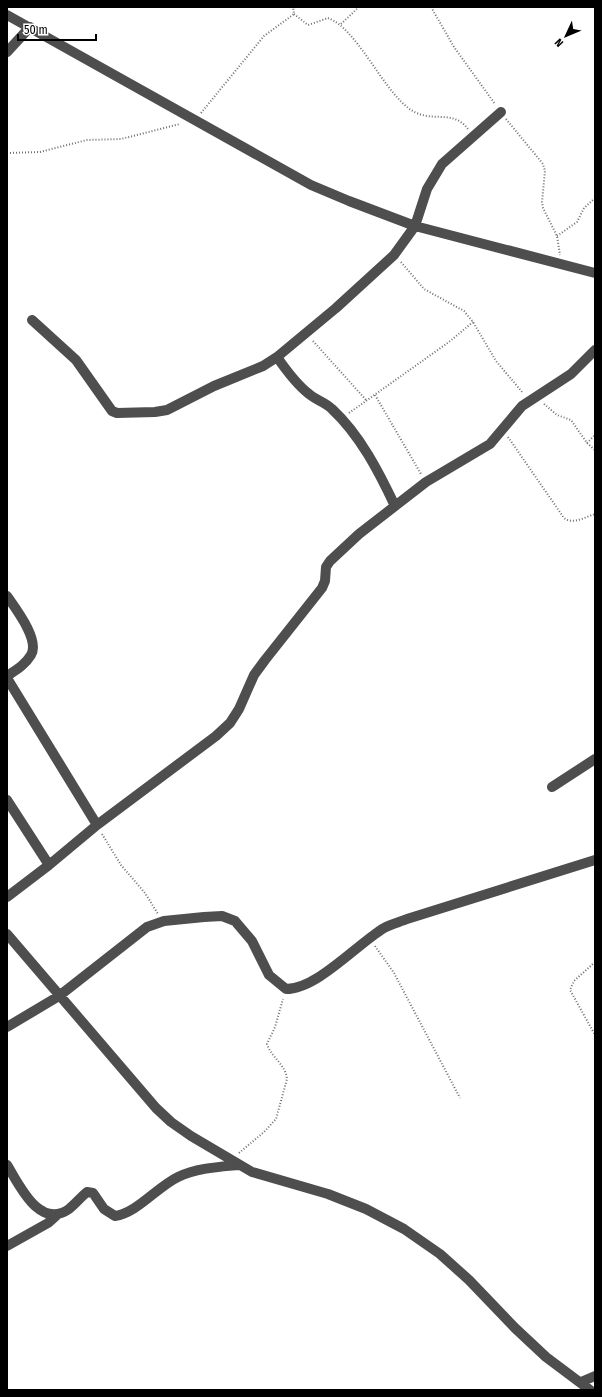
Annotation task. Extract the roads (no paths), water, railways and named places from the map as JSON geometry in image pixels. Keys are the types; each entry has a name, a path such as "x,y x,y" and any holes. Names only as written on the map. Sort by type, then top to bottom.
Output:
{"street":[{"path":"7,15 311,185 415,226 595,273"},
{"path":"7,52 30,27"},
{"path":"32,320 76,360 96,387 108,407 117,413 155,412 168,410 214,386 263,366 277,357 305,332 336,308 394,255 415,226 421,205 433,176 442,164 501,112"},
{"path":"7,897 49,866 97,825 188,758 230,723 239,709 254,675 322,588 326,567 330,561 374,521 426,482 490,444 503,430 515,413 531,399 571,374 595,350"},
{"path":"277,357 299,385 309,394 330,407 342,418 369,457 395,506"},
{"path":"7,596 27,628 33,644 32,654 24,664 7,677 97,825"},
{"path":"552,787 595,759"},
{"path":"7,800 49,866"},
{"path":"7,1027 59,996 147,928 164,921 222,916 235,921 252,941 270,975 286,989 302,987 316,980 385,928 407,919 595,860"},
{"path":"7,934 156,1108 171,1122 234,1163 264,1177 328,1194 366,1209 404,1229 440,1254 469,1280 514,1328 546,1357 590,1390"},
{"path":"7,1246 48,1223 58,1214 68,1209 87,1192 93,1193 110,1214 115,1216 122,1215 178,1177 203,1169 234,1163"},
{"path":"7,1165 34,1207 45,1213 58,1214"},
{"path":"581,1382 595,1376"}]}
